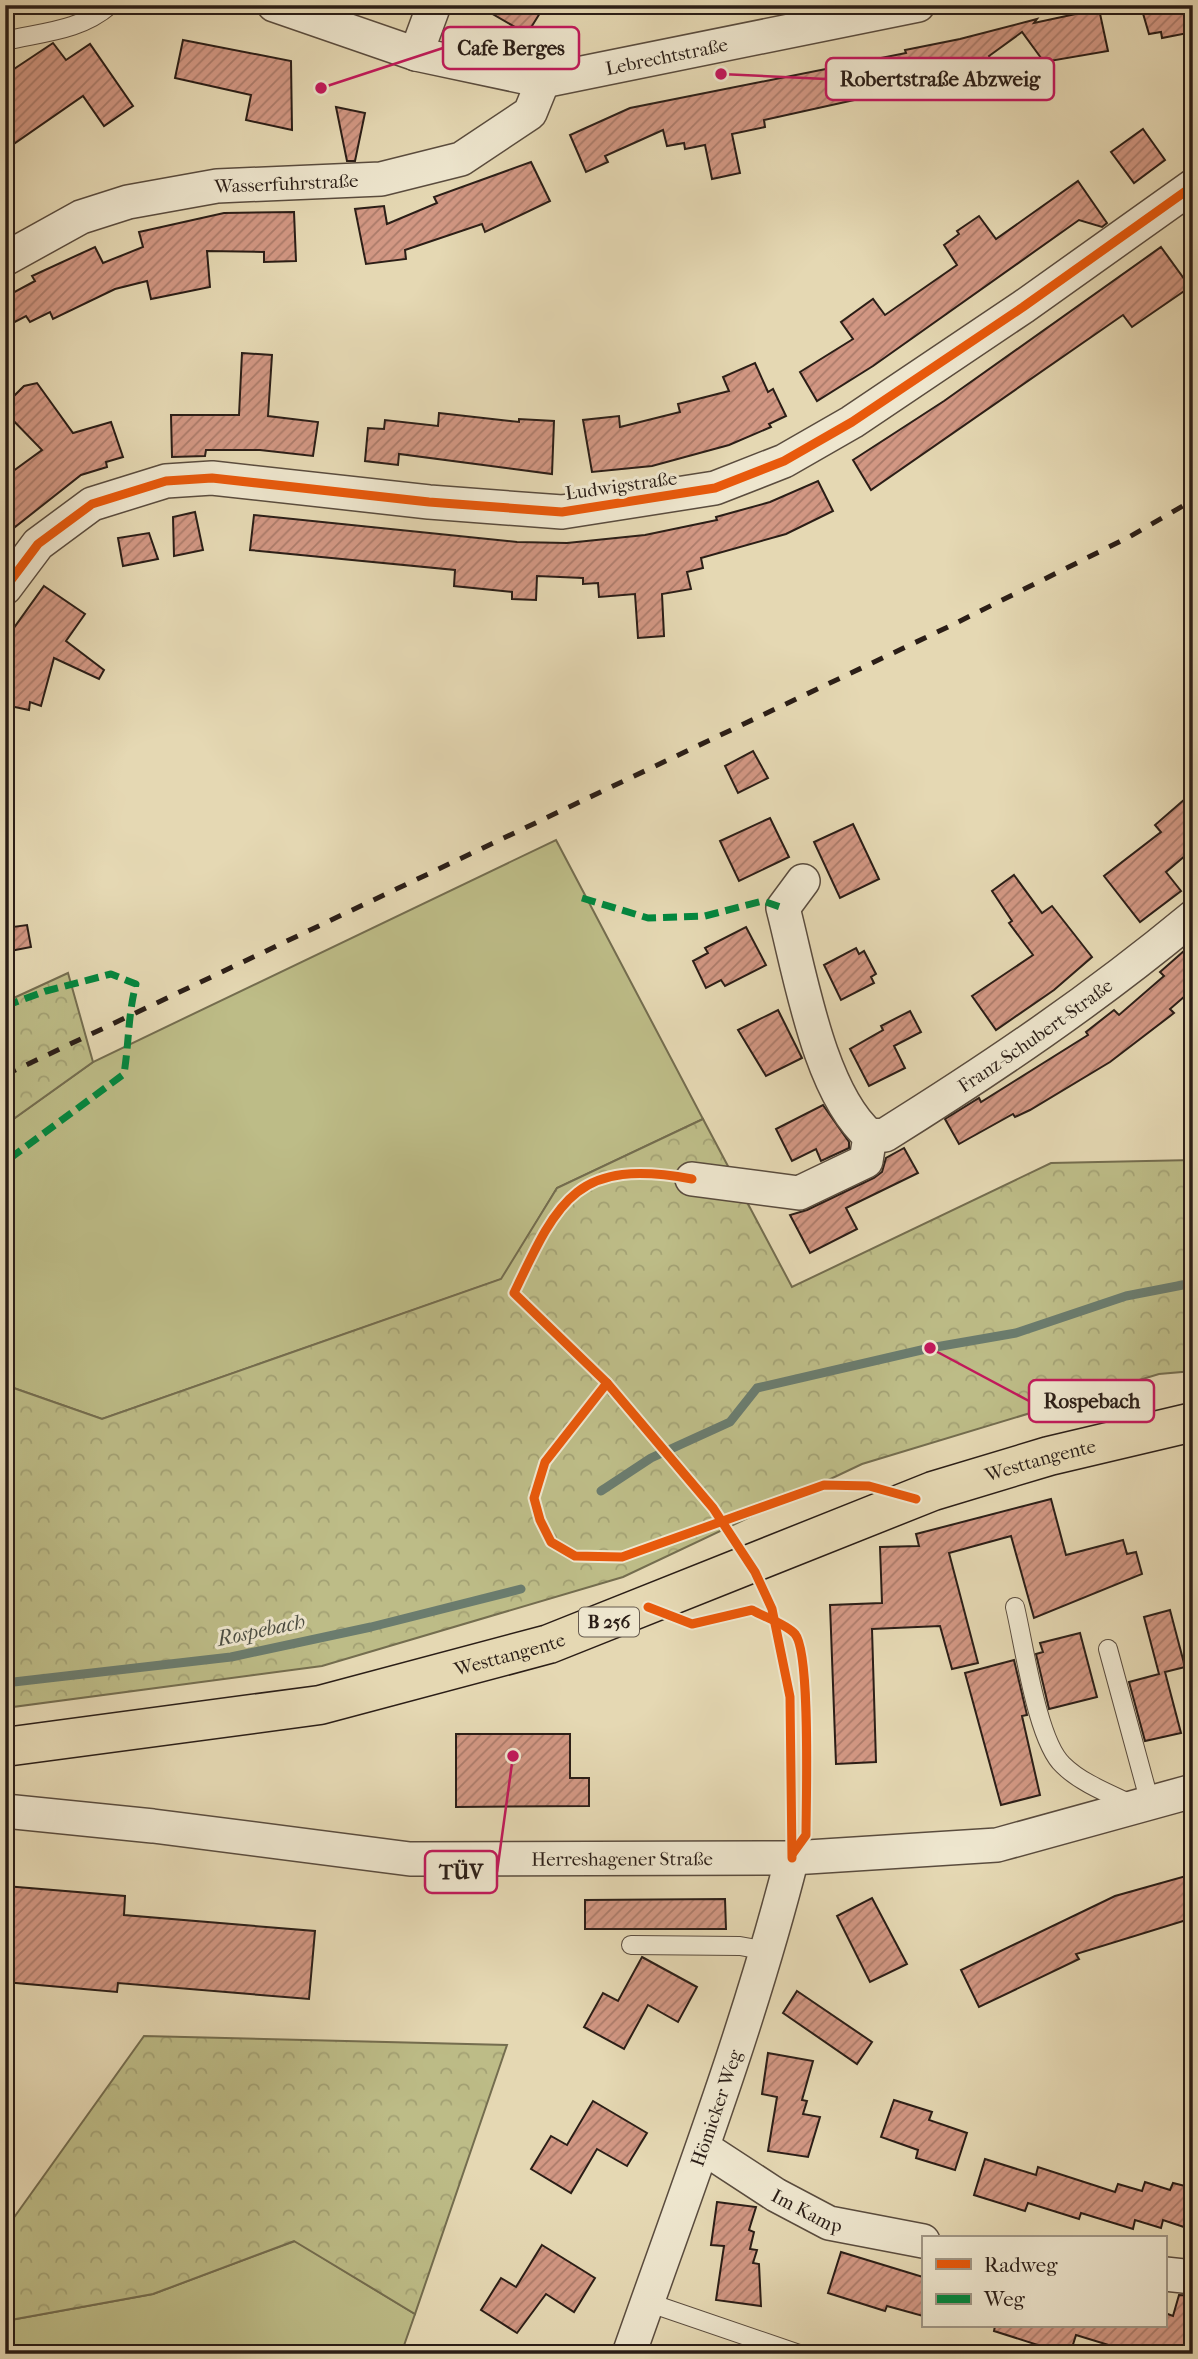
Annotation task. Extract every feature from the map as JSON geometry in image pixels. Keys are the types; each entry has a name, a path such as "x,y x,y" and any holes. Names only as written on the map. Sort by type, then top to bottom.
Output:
{"main road":[{"name":"Westtangente","path":"5,1747 320,1705 549,1644 933,1491 1049,1456 1193,1422"}],"street":[{"name":"Lebrechtstraße","path":"274,5 416,54 543,81 918,5"},
{"path":"416,54 434,5"},
{"name":"Wasserfuhrstraße","path":"5,259 81,217 128,202 217,186 381,179 461,159 530,113 543,81"},
{"name":"Ludwigstraße","path":"5,588 38,544 92,504 166,481 212,478 429,502 562,512 715,488 784,461 852,422 1023,307 1193,186"},
{"path":"692,1179 799,1193 866,1161 870,1136 858,1126 822,1059 783,908 803,881"},
{"name":"Franz-Schubert-Straße","path":"870,1136 884,1135 988,1071 1114,983 1193,917"},
{"name":"Herreshagener Straße","path":"5,1811 153,1826 410,1859 792,1858 997,1844 1193,1791"},
{"name":"Hömicker Weg","path":"629,2354 704,2148 768,1951 792,1858"},
{"name":"Im Kamp","path":"704,2148 776,2194 829,2222 922,2241"},
{"path":"1166,2274 1193,2277"}],"lane":[{"path":"5,41 69,29 93,19 110,5"},
{"path":"1015,1607 1046,1740 1062,1765 1092,1785 1143,1805"},
{"path":"1108,1649 1143,1805"},
{"path":"631,1945 740,1946 768,1951"},
{"path":"647,2302 799,2354"}],"green space":[{"path":"556,840 703,1119 557,1188 502,1279 102,1419 5,1385 5,1125 93,1062"},
{"path":"68,973 93,1062 5,1125 5,1002"},
{"path":"703,1119 792,1287 1051,1163 1193,1160 1193,1371 1159,1374 862,1464 623,1577 322,1666 5,1708 5,1385 102,1419 501,1279 557,1188"},
{"path":"144,2036 507,2045 415,2314 294,2241 153,2294 5,2321 5,2230"},
{"path":"295,2241 415,2314 401,2354 5,2354 5,2321 153,2294"}],"building":[{"path":"477,5 545,5 527,34"},
{"path":"1168,5 1193,5 1193,32 1162,38 1161,32 1149,34 1142,10"},
{"path":"1099,9 1108,51 1044,62 1022,32 989,56 1000,80 914,95 913,87 764,120 765,127 732,134 740,173 712,179 705,145 685,149 684,143 667,146 663,130 605,156 608,162 586,172 570,135 630,108 906,53 905,50 1037,19 1034,23"},
{"path":"183,40 291,61 292,130 246,120 251,95 175,78"},
{"path":"53,43 66,60 90,44 133,106 104,126 83,96 5,150 5,75"},
{"path":"336,107 365,113 355,161 347,161"},
{"path":"1143,129 1165,160 1134,183 1111,152"},
{"path":"531,162 550,201 485,232 482,224 405,250 406,259 366,264 355,209 384,206 387,224 437,203 434,197"},
{"path":"1078,181 1107,223 1102,227 1079,220 873,366 817,401 800,372 853,339 841,322 873,299 885,315 957,265 944,245 959,234 957,231 979,216 996,239"},
{"path":"294,212 296,261 264,262 264,252 207,251 210,287 151,299 147,281 115,289 53,319 50,312 30,322 26,316 5,327 5,297 35,281 32,276 95,247 103,263 143,247 139,232 224,213"},
{"path":"1161,247 1190,287 1132,327 1123,315 871,490 853,460 944,401"},
{"path":"242,353 272,355 268,416 318,422 313,456 260,450 206,450 205,456 172,457 171,415 239,415"},
{"path":"755,363 768,392 773,389 786,416 769,424 771,427 729,445 652,466 592,472 583,420 619,416 620,427 680,412 678,404 729,391 723,377"},
{"path":"37,383 73,433 111,422 123,457 106,462 107,467 81,475 15,527 5,514 5,477 42,450 5,412 5,405 24,386"},
{"path":"439,413 519,422 519,419 554,421 552,474 399,454 398,465 365,461 368,428 384,429 385,420 438,426"},
{"path":"818,481 833,511 786,534 701,558 703,568 687,572 691,589 662,594 664,636 638,638 635,594 599,597 598,583 583,584 583,578 537,576 536,600 512,599 512,592 454,586 455,570 250,550 254,515 517,542 567,543 645,535 717,520 716,517 770,502"},
{"path":"195,512 203,550 174,556 173,517"},
{"path":"149,533 158,559 123,566 118,538"},
{"path":"44,586 85,614 66,641 104,670 99,679 54,658 41,706 30,702 29,710 5,705 5,663 11,632"},
{"path":"753,751 768,778 738,793 725,766"},
{"path":"1193,792 1193,849 1166,872 1181,891 1140,922 1104,876 1161,832 1155,825"},
{"path":"770,818 789,857 739,881 720,841"},
{"path":"853,824 879,879 840,898 814,842"},
{"path":"1014,875 1042,913 1052,906 1092,957 1054,990 996,1030 972,996 1033,955 1009,923 1012,921 992,891"},
{"path":"27,925 31,947 5,952 5,928"},
{"path":"746,927 766,965 725,986 721,980 706,988 693,961 708,953 705,948"},
{"path":"1193,943 1193,989 1170,1009 1174,1013 1110,1062 1030,1110 1015,1117 1013,1114 959,1144 945,1119 979,1098 981,1102 1088,1035 1086,1032 1114,1010 1119,1015 1164,976 1160,972"},
{"path":"856,948 859,954 864,951 876,974 871,977 874,983 841,1000 824,965"},
{"path":"778,1010 802,1058 766,1076 738,1030"},
{"path":"910,1011 921,1032 894,1046 905,1068 869,1086 850,1049 883,1030 881,1026"},
{"path":"823,1105 849,1142 849,1148 821,1161 816,1149 792,1161 776,1129"},
{"path":"904,1148 918,1173 846,1208 857,1229 810,1253 790,1215 807,1210 874,1178 882,1172 886,1158"},
{"path":"1051,1499 1066,1555 1123,1540 1127,1554 1136,1552 1142,1574 1034,1618 1011,1536 949,1553 978,1663 952,1669 940,1626 872,1629 876,1762 836,1764 830,1605 882,1603 880,1547 919,1546 916,1534"},
{"path":"1170,1610 1185,1667 1165,1672 1181,1733 1145,1741 1129,1682 1159,1674 1144,1617"},
{"path":"1080,1633 1097,1697 1049,1709 1036,1654 1043,1652 1040,1643"},
{"path":"1014,1660 1027,1715 1022,1716 1040,1795 1001,1805 965,1673"},
{"path":"456,1734 570,1734 570,1778 589,1778 589,1806 456,1807"},
{"path":"1193,1874 1193,1918 1076,1954 1079,1959 979,2007 961,1970 1115,1896"},
{"path":"5,1886 125,1896 124,1915 315,1931 309,1999 118,1983 117,1992 5,1982"},
{"path":"872,1898 907,1964 870,1982 837,1916"},
{"path":"725,1899 726,1929 585,1929 585,1900"},
{"path":"642,1957 697,1987 678,2022 648,2005 624,2049 584,2027 603,1993 618,2001"},
{"path":"797,1991 872,2042 857,2064 783,2013"},
{"path":"768,2053 813,2061 802,2100 807,2101 803,2114 820,2117 808,2157 768,2151 777,2097 762,2094"},
{"path":"894,2100 932,2112 929,2120 967,2133 955,2170 916,2158 918,2150 881,2137"},
{"path":"593,2101 647,2133 627,2166 597,2149 571,2193 531,2169 551,2136 567,2145"},
{"path":"985,2159 1036,2175 1038,2167 1115,2192 1118,2184 1142,2191 1145,2182 1170,2190 1173,2183 1193,2188 1193,2230 1163,2220 1161,2228 1135,2220 1133,2229 1081,2213 1079,2219 1028,2203 1025,2211 974,2195"},
{"path":"717,2202 756,2207 749,2230 754,2232 750,2249 757,2250 753,2263 759,2264 761,2306 716,2300 724,2246 711,2245"},
{"path":"542,2245 595,2278 574,2312 546,2294 517,2333 481,2310 501,2278 516,2287"},
{"path":"841,2252 922,2277 922,2316 887,2306 885,2311 828,2293"},
{"path":"1179,2295 1193,2296 1193,2354 1138,2354 1076,2335 1070,2354 1066,2354 994,2331 995,2328 1166,2328 1166,2313 1173,2316"}],"waterway":[{"name":"Rospebach","path":"601,1491 651,1458 730,1422 757,1388 930,1348 1016,1333 1126,1296 1193,1283"},
{"name":"Rospebach","path":"5,1683 231,1657 371,1627 521,1589"}],"railway":[{"path":"5,1075 952,625 1129,537 1193,500"}],"marked path":[{"path":"582,898 648,918 705,916 763,901 783,908"},
{"path":"5,1006 46,991 111,974 136,984 124,1074 5,1162"}],"cycle path":[{"path":"5,588 38,544 92,504 166,481 212,478 429,502 562,512 715,488 784,461 852,422 1023,307 1193,186"},
{"path":"692,1179 653,1174 622,1175 597,1181 577,1192 545,1232 514,1293 607,1383 713,1508 755,1572 772,1609 790,1697 792,1858"},
{"path":"607,1383 545,1462 534,1498 540,1520 551,1542 575,1556 622,1557 824,1485 869,1486 916,1499"},
{"path":"648,1607 692,1624 752,1610 795,1634 800,1647 806,1697 807,1792 806,1835 793,1853"}],"place":[{"name":"Robertstraße Abzweig","path":"721,74"},
{"name":"Cafe Berges","path":"321,88"},
{"name":"Rospebach","path":"930,1348"},
{"name":"TÜV","path":"513,1756"}]}
